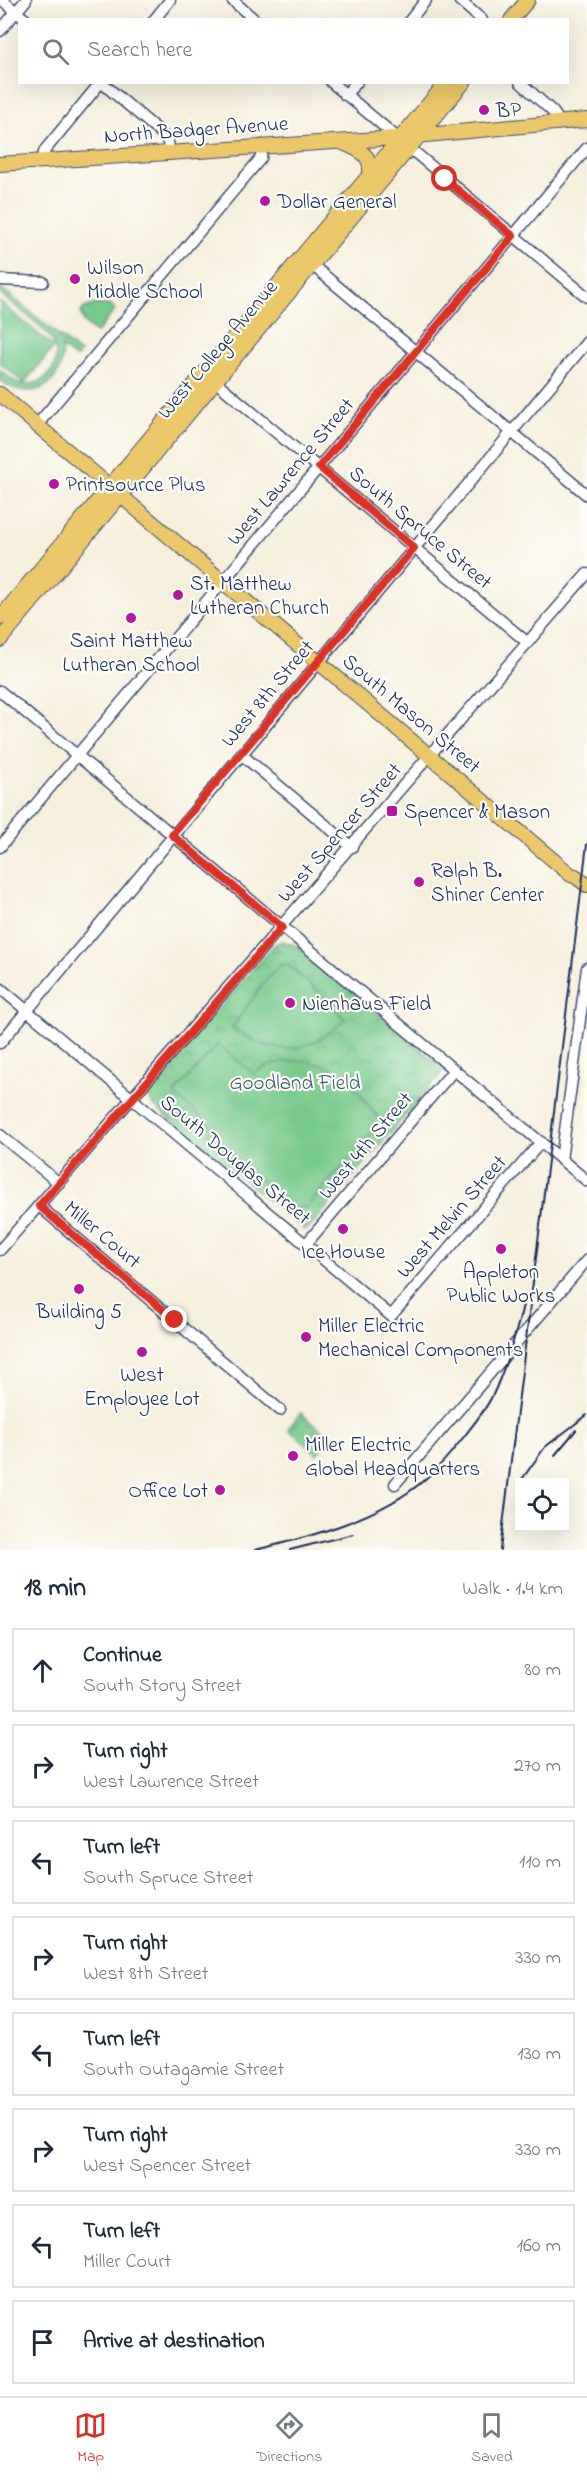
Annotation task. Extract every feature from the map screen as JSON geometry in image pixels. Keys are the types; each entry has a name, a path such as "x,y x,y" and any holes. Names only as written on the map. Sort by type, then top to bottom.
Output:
{"main road":[{"path":"513,18 528,0"},
{"name":"West College Avenue","path":"0,640 115,492 307,261 445,84"},
{"name":"West College Avenue","path":"307,261 370,172 401,141 421,135 462,84"},
{"path":"421,135 587,120"},
{"path":"339,141 366,154 370,161 370,172"},
{"name":"North Badger Avenue","path":"0,164 262,145 401,141"},
{"name":"South Mason Street","path":"0,394 571,875 587,885"},
{"name":"West College Avenue","path":"0,618 115,492"},
{"name":"South Mason Street","path":"571,875 572,881 587,893"}],"street":[{"path":"2,0 24,18"},
{"path":"0,31 26,0"},
{"path":"156,18 170,0"},
{"path":"232,0 253,18"},
{"path":"412,18 426,0"},
{"path":"459,0 480,18"},
{"path":"41,161 45,150 100,84"},
{"path":"102,84 168,141 170,152"},
{"path":"332,84 587,297"},
{"path":"345,95 355,84"},
{"path":"522,84 554,112 560,122"},
{"path":"37,425 261,158 262,145"},
{"name":"West Lawrence Street","path":"0,846 587,148"},
{"path":"307,261 587,495"},
{"path":"0,280 43,282"},
{"name":"West 8th Street","path":"0,1042 587,342"},
{"name":"South Spruce Street","path":"211,377 528,644"},
{"name":"West Spencer Street","path":"0,1251 587,574"},
{"path":"0,692 587,1181"},
{"path":"241,754 352,847"},
{"path":"561,1160 587,968"},
{"name":"South Douglas Street","path":"0,988 134,1098 391,1316"},
{"name":"West 4th Street","path":"306,1244 454,1070"},
{"path":"0,1135 59,1183"},
{"name":"West Melvin Street","path":"391,1316 541,1142"},
{"name":"Miller Court","path":"39,1206 280,1410"},
{"path":"395,1484 587,1260"}],"green space":[{"path":"0,287 80,353 76,358 62,348 58,372 52,381 43,387 23,390 11,387 0,380 0,370 19,383 35,383 43,380 53,368 56,352 51,338 45,331 0,294"},
{"path":"0,302 54,347 24,383 0,363"},
{"path":"97,304 111,305 115,310 96,333 84,323 81,312"},
{"name":"Goodland Field","path":"282,941 299,947 443,1068 442,1073 305,1230 152,1104 149,1094 153,1084 274,945"},
{"name":"Nienhaus Field","path":"287,964 345,1019 318,1040 304,1046 277,1048 263,1044 232,1028 263,984 280,965"},
{"path":"218,1044 254,1074 277,1063 290,1061 316,1063 328,1067 349,1081 382,1121 307,1207 293,1208 208,1134 213,1128 174,1094"},
{"path":"301,1413 331,1438 317,1454 288,1429"}],"railway":[{"path":"500,1550 587,844"},
{"path":"255,1550 321,1532 365,1516 406,1494 429,1476 456,1447 490,1400 508,1356 524,1301"},
{"path":"523,1478 545,1447 587,1415"},
{"path":"555,1455 576,1430"},
{"path":"290,1550 353,1534"}],"place":[{"name":"BP","path":"484,110"},
{"name":"Dollar General","path":"265,201"},
{"name":"Wilson Middle School","path":"75,279"},
{"name":"Printsource Plus","path":"54,484"},
{"name":"St. Matthew Lutheran Church","path":"178,595"},
{"name":"Saint Matthew Lutheran School","path":"131,618"},
{"name":"Spencer & Mason","path":"392,811"},
{"name":"Ralph B. Shiner Center","path":"419,882"},
{"name":"Nienhaus Field","path":"290,1003"},
{"name":"Ice House","path":"343,1229"},
{"name":"Appleton Public Works","path":"501,1249"},
{"name":"Building 5","path":"79,1289"},
{"name":"Miller Electric Mechanical Components","path":"306,1337"},
{"name":"West Employee Lot","path":"142,1352"},
{"name":"Miller Electric Global Headquarters","path":"293,1456"},
{"name":"Office Lot","path":"220,1490"}],"route":[{"path":"175,1320 39,1206 282,927 172,835 414,548 319,467 513,236 445,179"}]}
